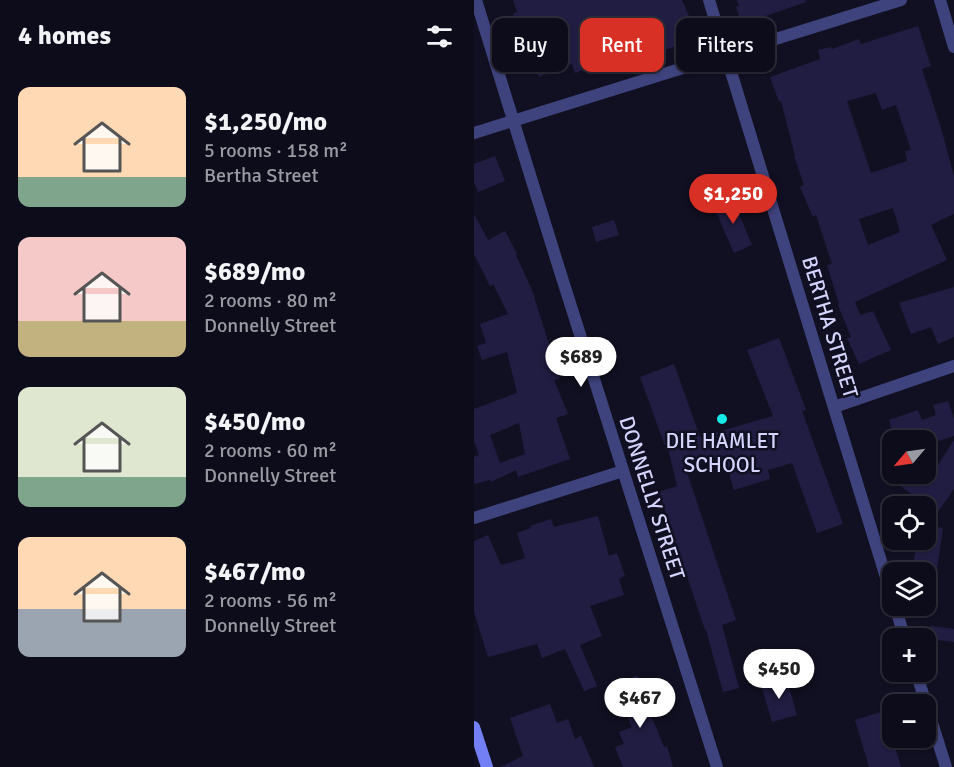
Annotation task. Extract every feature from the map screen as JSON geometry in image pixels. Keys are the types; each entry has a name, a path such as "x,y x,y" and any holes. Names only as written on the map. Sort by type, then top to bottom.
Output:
{"main road":[{"path":"474,727 487,767"}],"street":[{"name":"DONNELLY STREET","path":"476,0 717,767"},
{"name":"BERTHA STREET","path":"709,0 715,18"},
{"path":"775,40 901,0"},
{"path":"940,0 954,47"},
{"path":"474,133 676,70"},
{"name":"BERTHA STREET","path":"732,72 882,564"},
{"path":"834,407 954,366"},
{"path":"474,518 623,471"},
{"path":"918,682 946,767"}],"building":[{"path":"513,0 682,0 690,18 676,18 676,46 664,51 664,18 580,18 580,71 575,73 572,64 568,66 568,18 514,18 513,14 517,12"},
{"path":"737,0 806,0 806,2 760,18 739,18 736,7 739,6"},
{"path":"918,26 931,66 922,69 954,176 954,214 931,225 947,260 855,302 860,315 873,311 891,350 859,364 847,338 851,337 838,305 827,265 832,264 816,215 813,217 800,187 804,185 794,156 781,101 779,102 770,77 820,59 818,50 831,47 832,49 859,39 861,44","holes":["876,93 882,110 896,105 911,150 905,151 907,161 871,173 847,101","893,208 900,232 868,245 859,219"]},
{"path":"537,72 552,72 539,77"},
{"path":"495,156 505,181 478,192 474,182 474,164"},
{"path":"732,197 752,245 734,253 713,205"},
{"path":"474,214 488,240 505,231 535,297 550,347 552,346 560,379 554,380 568,414 556,418 570,459 518,477 516,470 491,482 490,480 474,484 474,457 479,455 474,441 474,409 517,393 507,352 482,360 477,346 486,343 480,324 508,314 493,284 490,286 474,254","holes":["519,423 525,454 500,463 490,435"]},
{"path":"614,220 619,235 596,242 592,227"},
{"path":"954,287 954,337 938,344 931,327 911,334 899,303"},
{"path":"779,338 806,410 802,411 843,524 817,533 792,463 768,470 770,479 734,490 724,456 686,469 736,620 722,625 739,688 723,692 706,630 659,492 677,486 668,448 666,449 640,377 674,364 700,437 773,416 747,350"},
{"path":"948,401 954,418 954,436 936,442 936,430 892,430 889,420 918,410 922,420 936,415 933,405"},
{"path":"954,440 954,489 938,512 936,511 936,496 915,496 897,484 936,484 936,468"},
{"path":"598,516 609,556 617,553 625,576 619,579 624,595 590,606 602,636 580,645 597,686 584,691 565,649 542,658 537,644 488,657 474,612 474,541 488,535 501,565 525,558 517,533 531,528 530,526 551,519 554,527"},
{"path":"936,527 943,528 936,576 936,562 914,562 915,550 936,550"},
{"path":"931,626 954,629 954,642 936,640 936,628 931,628"},
{"path":"637,675 656,713 651,715 664,747 667,746 673,767 623,767 615,747 624,744 619,732 632,727 613,687"},
{"path":"786,677 797,715 772,722 761,685"},
{"path":"550,704 557,723 568,719 575,739 581,736 594,767 500,767 523,756 510,718"},
{"path":"882,712 882,748 895,748 901,767 869,767 855,720"}],"place":[{"name":"DIE HAMLET SCHOOL","path":"722,419"}]}
